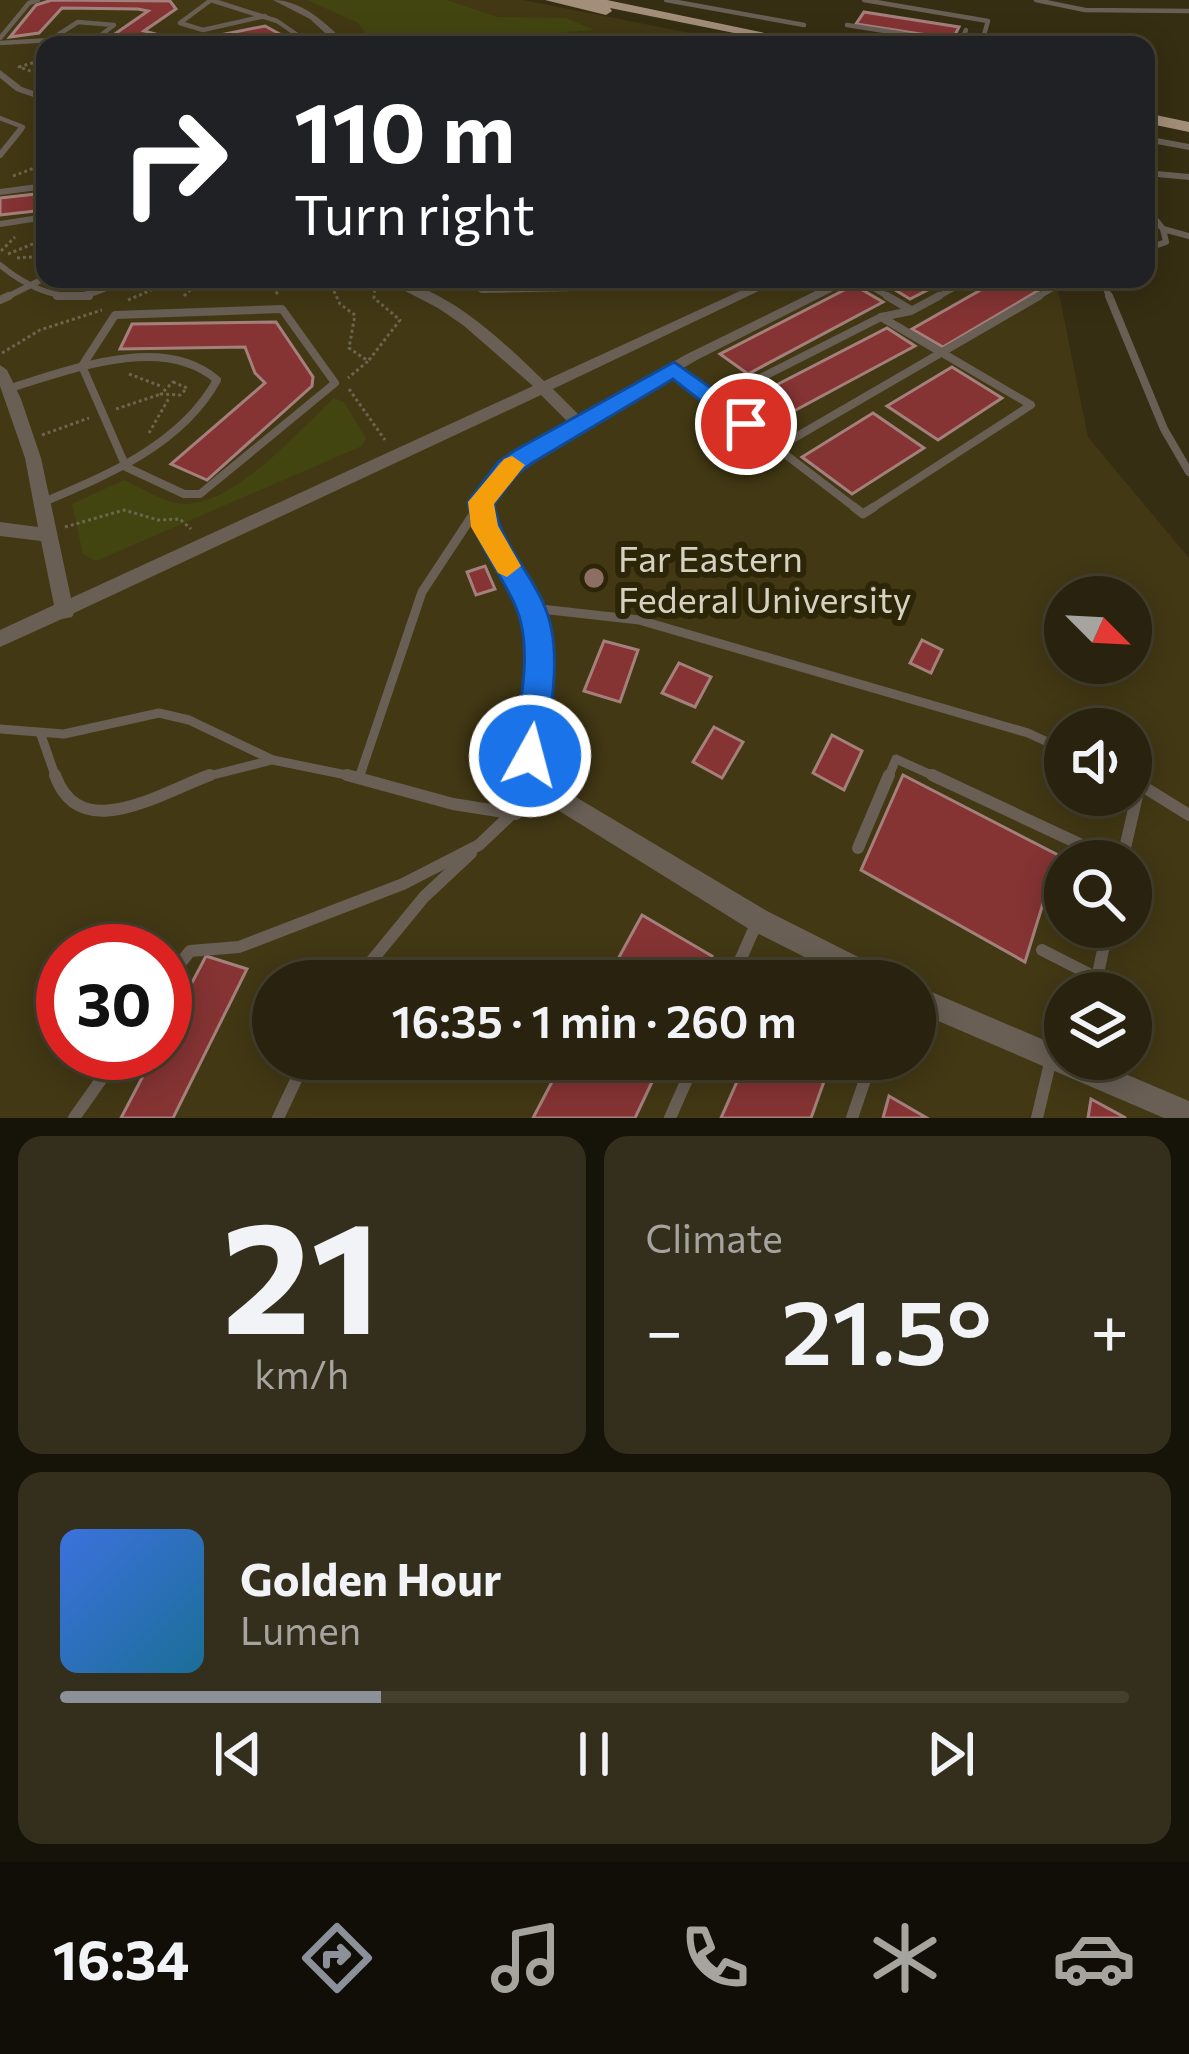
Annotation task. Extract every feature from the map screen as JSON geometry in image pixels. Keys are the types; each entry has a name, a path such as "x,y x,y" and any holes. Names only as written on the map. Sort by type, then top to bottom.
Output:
{"main road":[{"path":"551,0 733,36"},
{"path":"588,0 770,36"},
{"path":"1155,112 1189,123"}],"street":[{"path":"278,0 313,17 333,36"},
{"path":"0,73 36,95"},
{"path":"1155,141 1189,148"},
{"path":"1155,174 1189,177"},
{"path":"406,288 449,310 541,385 580,425"},
{"path":"0,639 757,288"},
{"path":"836,288 674,369 507,469 481,502 484,527 532,608 540,654 530,756 541,788 758,920 837,960"},
{"path":"0,370 28,440 65,612"},
{"path":"0,529 47,535"},
{"path":"936,1007 1044,1056"},
{"path":"1103,1080 1189,1115"}],"lane":[{"path":"0,41 29,3 38,0"},
{"path":"265,16 203,30 180,23 210,0 265,16 301,36"},
{"path":"666,0 804,25"},
{"path":"1036,0 1085,10 1189,11"},
{"path":"855,7 863,1 988,21 984,36"},
{"path":"57,36 78,22 114,25 100,36"},
{"path":"848,25 915,36"},
{"path":"963,36 966,30"},
{"path":"0,41 36,40"},
{"path":"0,118 23,127 0,155"},
{"path":"0,191 36,187"},
{"path":"0,224 36,218"},
{"path":"1155,219 1166,242 1155,246"},
{"path":"1163,229 1189,236"},
{"path":"0,259 27,289 93,298 108,288"},
{"path":"0,300 36,284"},
{"path":"479,288 573,288"},
{"path":"871,288 911,310"},
{"path":"715,401 881,317 911,310 953,288"},
{"path":"777,448 1053,288"},
{"path":"1106,288 1158,416 1189,472"},
{"path":"282,309 335,383 200,494 184,494 126,467 82,366 116,315 282,309"},
{"path":"674,369 863,514 1030,405 881,317"},
{"path":"10,388 82,366 184,360 207,368 217,380 204,404 126,467 44,502"},
{"path":"359,778 422,592 481,502"},
{"path":"532,608 639,620 1044,740"},
{"path":"0,729 64,734 159,713 189,720 273,760 453,805 516,814"},
{"path":"41,735 64,798 81,809 112,812 208,776 273,760"},
{"path":"857,848 896,759 1073,840"},
{"path":"372,960 424,897 541,788"},
{"path":"1152,791 1189,815"},
{"path":"192,951 239,946 403,884 479,845"},
{"path":"740,960 758,920"},
{"path":"1042,950 1097,978 1103,948"},
{"path":"74,1118 101,1080"},
{"path":"278,1118 296,1080"},
{"path":"670,1118 687,1080"},
{"path":"852,1118 865,1080"},
{"path":"1037,1118 1046,1080"}],"path":[{"path":"36,62 19,67 36,72"},
{"path":"0,181 36,167"},
{"path":"0,259 25,227"},
{"path":"0,259 36,242"},
{"path":"0,259 36,257"},
{"path":"122,302 156,288"},
{"path":"171,310 193,288"},
{"path":"328,288 355,315 349,348 368,361"},
{"path":"344,381 368,361 400,320 374,298 375,288"},
{"path":"0,354 40,330 104,309"},
{"path":"126,373 163,387 184,382 187,388 169,398 149,434"},
{"path":"161,394 163,387"},
{"path":"28,440 161,394 169,398"},
{"path":"47,535 124,510 188,523 201,547"}],"shaded area":[{"name":"Far Eastern Federal University","path":"0,0 523,0 705,36 36,36 36,288 1058,288 1088,437 1189,558 1189,1118 0,1118"},
{"path":"307,0 446,0 498,17 566,18 595,30 566,36 367,36 358,23"},
{"path":"334,398 344,402 366,438 362,446 96,561 83,554 72,504 124,480 170,501 204,501 265,464"}],"building":[{"path":"52,0 170,1 176,9 144,31 163,36 112,36 148,11 62,8 39,33 10,37 36,5"},
{"path":"864,12 959,27 954,36 934,36 856,24"},
{"path":"265,26 283,36 215,36"},
{"path":"36,194 36,211 0,215 0,198"},
{"path":"848,288 859,288 883,302 748,374 720,354"},
{"path":"892,288 931,288 910,299"},
{"path":"984,288 1043,288 943,347 912,329"},
{"path":"276,322 313,377 312,386 207,480 171,464 265,383 255,373 245,347 120,349 132,324"},
{"path":"887,328 915,346 779,419 751,398"},
{"path":"952,367 1002,398 938,440 887,406"},
{"path":"873,413 924,448 852,494 802,457"},
{"path":"485,566 495,589 476,595 467,572"},
{"path":"922,640 942,650 931,673 910,663"},
{"path":"604,641 638,650 620,702 584,691"},
{"path":"679,663 711,677 695,707 662,693"},
{"path":"714,727 743,742 722,778 693,762"},
{"path":"832,735 862,751 844,790 813,773"},
{"path":"903,775 1044,848 1044,900 1025,962 861,870"},
{"path":"642,915 712,956 710,960 617,960"},
{"path":"206,956 247,969 192,1080 192,983"},
{"path":"141,1080 192,1080 173,1118 121,1118"},
{"path":"553,1080 653,1080 635,1118 533,1118"},
{"path":"738,1080 825,1080 811,1118 721,1118"},
{"path":"889,1096 927,1118 883,1118"},
{"path":"1091,1099 1126,1118 1088,1118"}],"slow traffic":[{"path":"507,566 484,527 481,502 512,465"}],"place":[{"name":"Far Eastern Federal University","path":"594,578"}],"route":[{"path":"530,756 540,654 532,608 484,527 481,502 523,457 674,369 746,424"}]}
